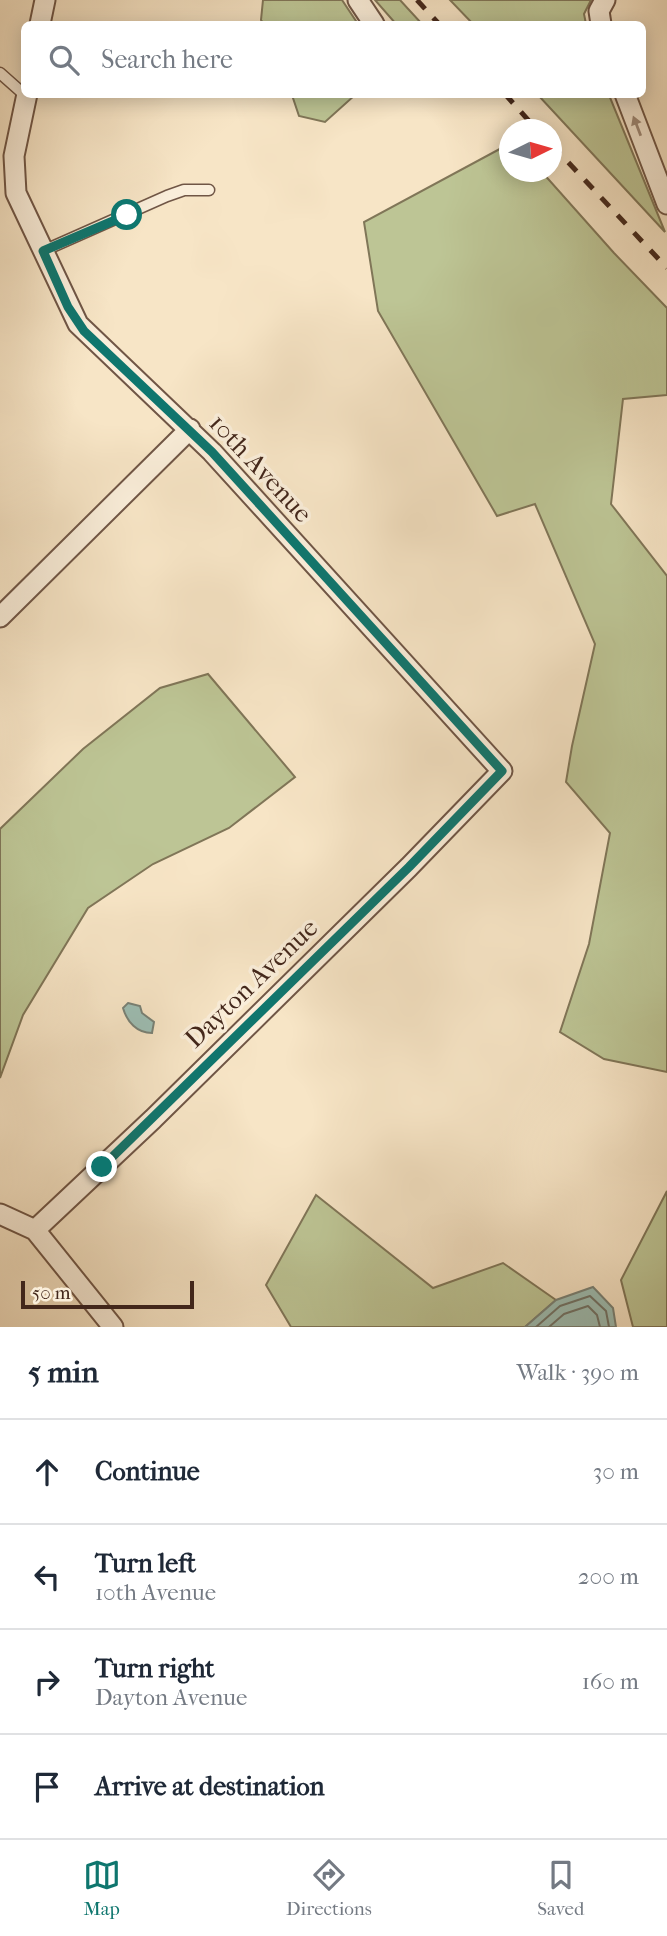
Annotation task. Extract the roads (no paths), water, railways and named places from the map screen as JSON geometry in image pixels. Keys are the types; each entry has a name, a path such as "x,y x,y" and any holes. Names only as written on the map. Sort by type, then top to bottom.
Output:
{"street":[{"path":"41,21 45,0"},
{"path":"358,0 372,21"},
{"path":"7,189 27,98"},
{"path":"627,98 667,204"},
{"name":"10th Avenue","path":"7,189 18,197 78,324 190,429 502,771"},
{"path":"0,617 190,429"},
{"name":"Dayton Avenue","path":"35,1230 153,1119 409,867 502,771"},
{"path":"0,1214 35,1230 113,1327"}],"lane":[{"path":"0,74 21,91"},
{"path":"43,251 167,196 184,190 209,190"}],"water":[{"path":"128,1003 140,1006 142,1013 154,1022 152,1033 137,1029 130,1022 123,1008"},
{"path":"593,1287 613,1308 616,1327 525,1327 556,1300"}],"railway":[{"path":"417,0 436,21"},
{"path":"509,98 527,119"},
{"path":"562,156 667,268"}]}
